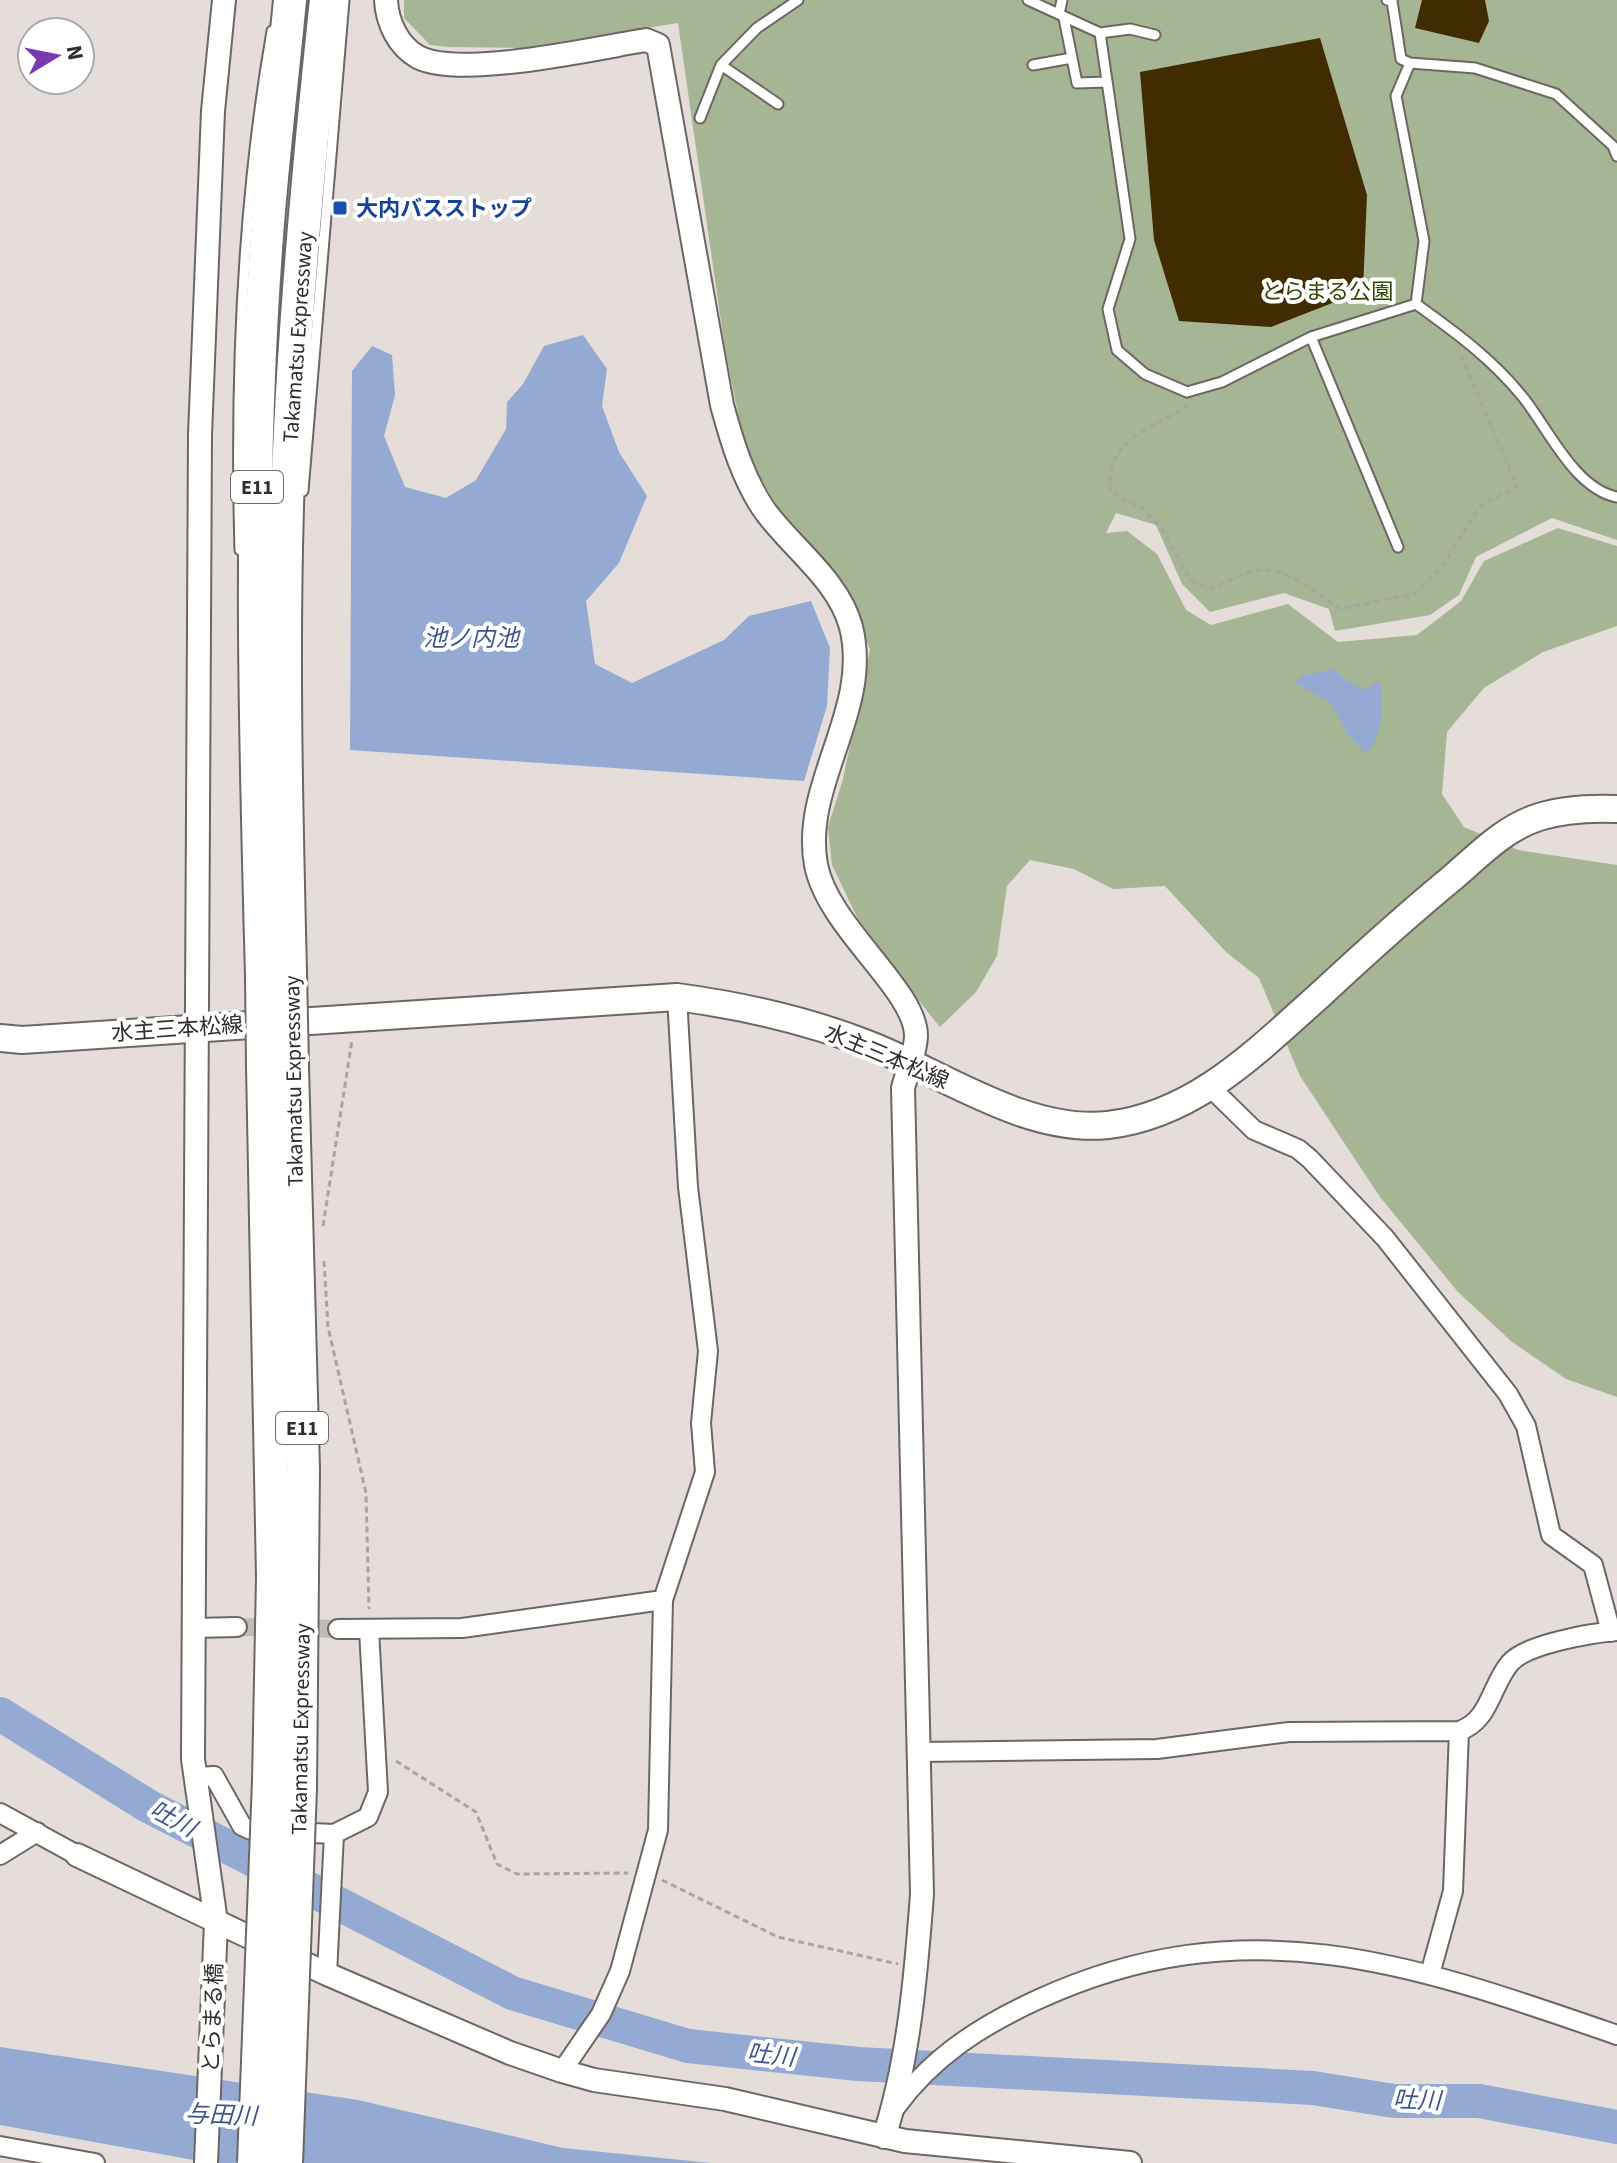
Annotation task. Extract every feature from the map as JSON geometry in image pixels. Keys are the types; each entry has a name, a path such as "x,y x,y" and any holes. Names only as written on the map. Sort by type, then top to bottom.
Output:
{"highway":[{"name":"Takamatsu Expressway","path":"271,784 308,167 326,0"},
{"name":"Takamatsu Expressway","path":"254,2163 269,1781 278,1067 258,456 281,12"},
{"name":"Takamatsu Expressway","path":"278,1067 303,1469 300,1788 286,2163"}],"main road":[{"name":"水主三本松線","path":"0,1038 22,1040 677,997 746,1006 811,1024 873,1046 909,1065 1028,1114 1077,1125 1140,1119 1210,1087 1241,1066 1501,836 1538,817 1572,810 1617,809"}],"street":[{"name":"とらまる橋","path":"206,2163 216,1922 196,1777 200,419 211,141 224,0"},
{"path":"388,2 388,19 404,47 420,58 438,63 501,62 646,40 658,45 722,405 733,445 763,508 830,586 851,629 853,688 817,816 816,863 833,908 911,1015 916,1039 903,1088 922,1894 916,1969 892,2112 884,2137"},
{"path":"562,2071 601,2014 620,1971 658,1830 663,1600 672,1564 704,1482 701,1423 708,1351 688,1187 677,997"},
{"path":"920,1752 1157,1749 1289,1732 1459,1731 1482,1716 1496,1683 1512,1660 1531,1648 1614,1631 1593,1565 1551,1535 1526,1426 1508,1394 1385,1238 1310,1159 1298,1149 1254,1130 1210,1087"},
{"path":"338,1629 462,1628 663,1600"},
{"path":"195,1628 237,1627"},
{"path":"196,1777 214,1776 242,1826 251,1830 334,1834 368,1817 378,1792 369,1630"},
{"path":"1430,1974 1453,1891 1459,1731"},
{"path":"0,1813 77,1855 327,1974 510,2053 562,2071 594,2080 725,2099 884,2137 1130,2163"},
{"path":"0,1855 37,1832"},
{"path":"327,1974 334,1834"},
{"path":"892,2112 917,2077 964,2039 1058,1990 1127,1967 1188,1953 1249,1948 1355,1957 1472,1985 1617,2035"},
{"path":"0,2146 95,2163"}],"lane":[{"path":"302,509 344,0"},
{"path":"700,118 721,65 757,28 798,0"},
{"path":"1028,0 1100,33 1130,29 1155,35"},
{"path":"1062,0 1062,16 1077,83 1107,82"},
{"path":"1403,0 1390,0 1401,59 1410,63 1475,68 1556,94 1613,146 1617,156"},
{"path":"240,563 237,474 242,266 255,137 281,12"},
{"path":"1100,33 1130,239 1108,309 1117,350 1145,374 1187,392 1222,382 1311,337 1416,304"},
{"path":"1033,65 1072,58"},
{"path":"1410,63 1396,96 1424,241 1416,304"},
{"path":"721,65 778,104"},
{"path":"1416,304 1463,335 1523,397 1558,449 1584,478 1617,497"},
{"path":"1311,337 1398,547"},
{"path":"271,784 297,666"},
{"path":"244,667 271,784"}],"path":[{"path":"1187,392 1186,408 1125,442 1108,472 1110,492 1144,509 1165,533 1190,580 1211,588 1248,572 1263,571 1293,577 1340,609 1416,593 1442,567 1479,507 1517,486 1449,328"},
{"path":"323,1227 357,1016"},
{"path":"324,1256 328,1327 366,1493 369,1630"},
{"path":"375,1747 476,1812 497,1864 517,1874 647,1872 778,1937 916,1969"}],"green space":[{"name":"とらまる公園","path":"404,0 1617,0 1617,540 1552,518 1476,557 1459,595 1430,615 1335,631 1329,609 1284,593 1210,612 1182,584 1156,525 1116,513 1106,533 1127,531 1157,554 1186,610 1211,625 1288,604 1338,642 1417,635 1461,601 1484,561 1558,528 1617,546 1617,626 1543,652 1484,688 1447,732 1442,794 1464,827 1518,850 1617,865 1617,1397 1566,1379 1512,1342 1458,1292 1380,1197 1300,1076 1259,978 1226,952 1165,886 1113,889 1074,869 1030,860 1007,886 997,956 976,992 940,1027 866,936 832,865 828,827 843,779 870,650 850,596 780,511 746,453 725,349 678,23 522,48 448,47 430,45 404,18"}],"water":[{"name":"池ノ内池","path":"583,335 607,369 602,406 619,452 647,496 619,563 586,601 595,664 632,683 724,640 749,616 811,601 830,648 827,706 804,781 350,750 352,371 372,346 392,355 395,395 384,436 405,487 446,498 476,480 506,429 507,402 523,384 544,346"},
{"path":"1336,669 1344,679 1364,690 1380,680 1382,709 1379,729 1366,754 1347,733 1330,702 1294,683 1303,675"},
{"name":"与田川","path":"0,2047 358,2100 563,2148 711,2163 210,2163 0,2125"}],"building":[{"path":"1422,0 1485,0 1489,21 1479,43 1415,28"},
{"path":"1320,38 1367,195 1363,291 1271,327 1179,321 1154,240 1140,72"}],"waterway":[{"name":"吐川","path":"0,1714 148,1806 512,1993 688,2046 858,2064 1313,2088 1394,2101 1479,2101 1617,2127"}],"tunnel":[{"path":"237,1627 338,1629"}],"place":[{"name":"大内バスストップ","path":"340,208"}]}
